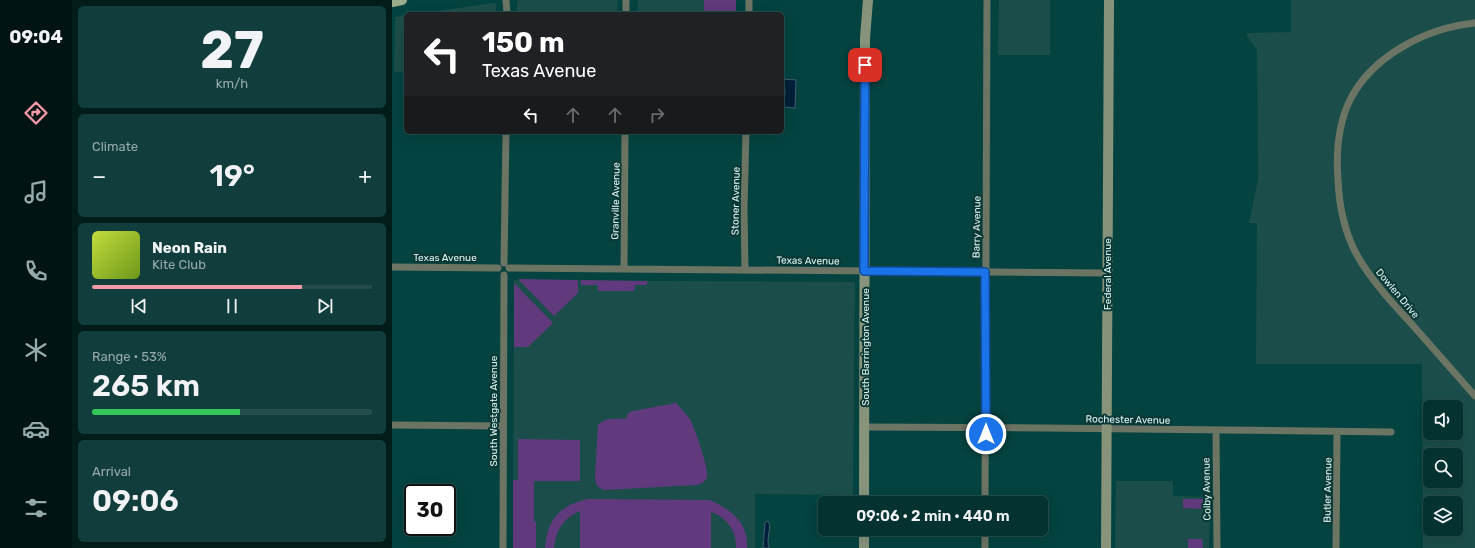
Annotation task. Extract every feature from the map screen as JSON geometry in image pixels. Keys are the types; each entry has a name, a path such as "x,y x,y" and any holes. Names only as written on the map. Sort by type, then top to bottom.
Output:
{"main road":[{"path":"392,2 402,0"}],"street":[{"path":"506,0 506,12"},
{"path":"626,0 626,12"},
{"path":"749,0 749,12"},
{"name":"South Barrington Avenue","path":"864,496 865,38 868,0"},
{"name":"Barry Avenue","path":"985,496 987,0"},
{"name":"Federal Avenue","path":"1106,548 1109,0"},
{"name":"Dowlen Drive","path":"1475,23 1446,28 1424,36 1388,57 1372,70 1360,85 1343,118 1337,149 1337,165 1340,206 1348,234 1357,256 1373,281 1475,396"},
{"path":"506,134 508,272 504,275 500,273 498,268 500,265 507,265"},
{"name":"Granville Avenue","path":"624,269 625,134"},
{"name":"Stoner Avenue","path":"745,270 744,208 746,134"},
{"name":"Texas Avenue","path":"507,265 624,269 1107,273"},
{"name":"Texas Avenue","path":"392,267 498,268"},
{"name":"South Westgate Avenue","path":"503,548 504,275"},
{"path":"392,425 503,426"},
{"name":"Rochester Avenue","path":"865,428 1391,432"},
{"name":"Colby Avenue","path":"1216,430 1217,548"},
{"name":"Butler Avenue","path":"1336,548 1337,432"},
{"path":"864,536 864,548"},
{"path":"985,536 985,548"}],"shaded area":[{"path":"519,0 618,0 617,12 517,12 517,2"},
{"path":"638,0 704,0 704,12 638,12"},
{"path":"704,0 736,0 736,12 704,12"},
{"path":"999,0 1050,0 1050,55 998,55"},
{"path":"1291,0 1475,0 1475,548 1423,548 1422,364 1256,364 1257,223 1249,223 1258,180 1257,50 1247,36 1247,33 1291,32"},
{"path":"494,3 496,4 496,12 431,12"},
{"path":"404,16 404,72 394,72 395,17"},
{"path":"784,79 796,80 795,108 784,107"},
{"path":"518,279 578,280 578,293 554,316"},
{"path":"514,280 855,282 853,495 755,494 755,548 513,548"},
{"path":"581,280 647,281 647,285 635,285 634,291 598,291 598,285 581,285"},
{"path":"514,283 553,323 528,347 514,347"},
{"path":"676,403 690,419 695,430 706,465 707,478 705,481 696,485 605,490 598,487 595,482 595,476 598,425 607,420 626,419 628,413 633,411"},
{"path":"518,439 580,440 580,481 534,481 536,548 513,548 513,480 518,480"},
{"path":"1116,481 1173,481 1173,496 1210,497 1209,548 1115,548"},
{"path":"588,499 709,500 724,507 737,518 745,531 747,548 736,548 735,536 730,526 722,517 711,512 711,548 580,548 580,511 569,517 561,526 554,548 545,548 549,529 557,515 570,505"},
{"path":"1183,499 1205,499 1205,509 1183,508"},
{"path":"767,521 769,522 769,548 763,548 765,523"},
{"path":"1188,539 1202,539 1203,548 1188,548"}],"route":[{"path":"865,65 864,271 985,272 986,434"}]}
